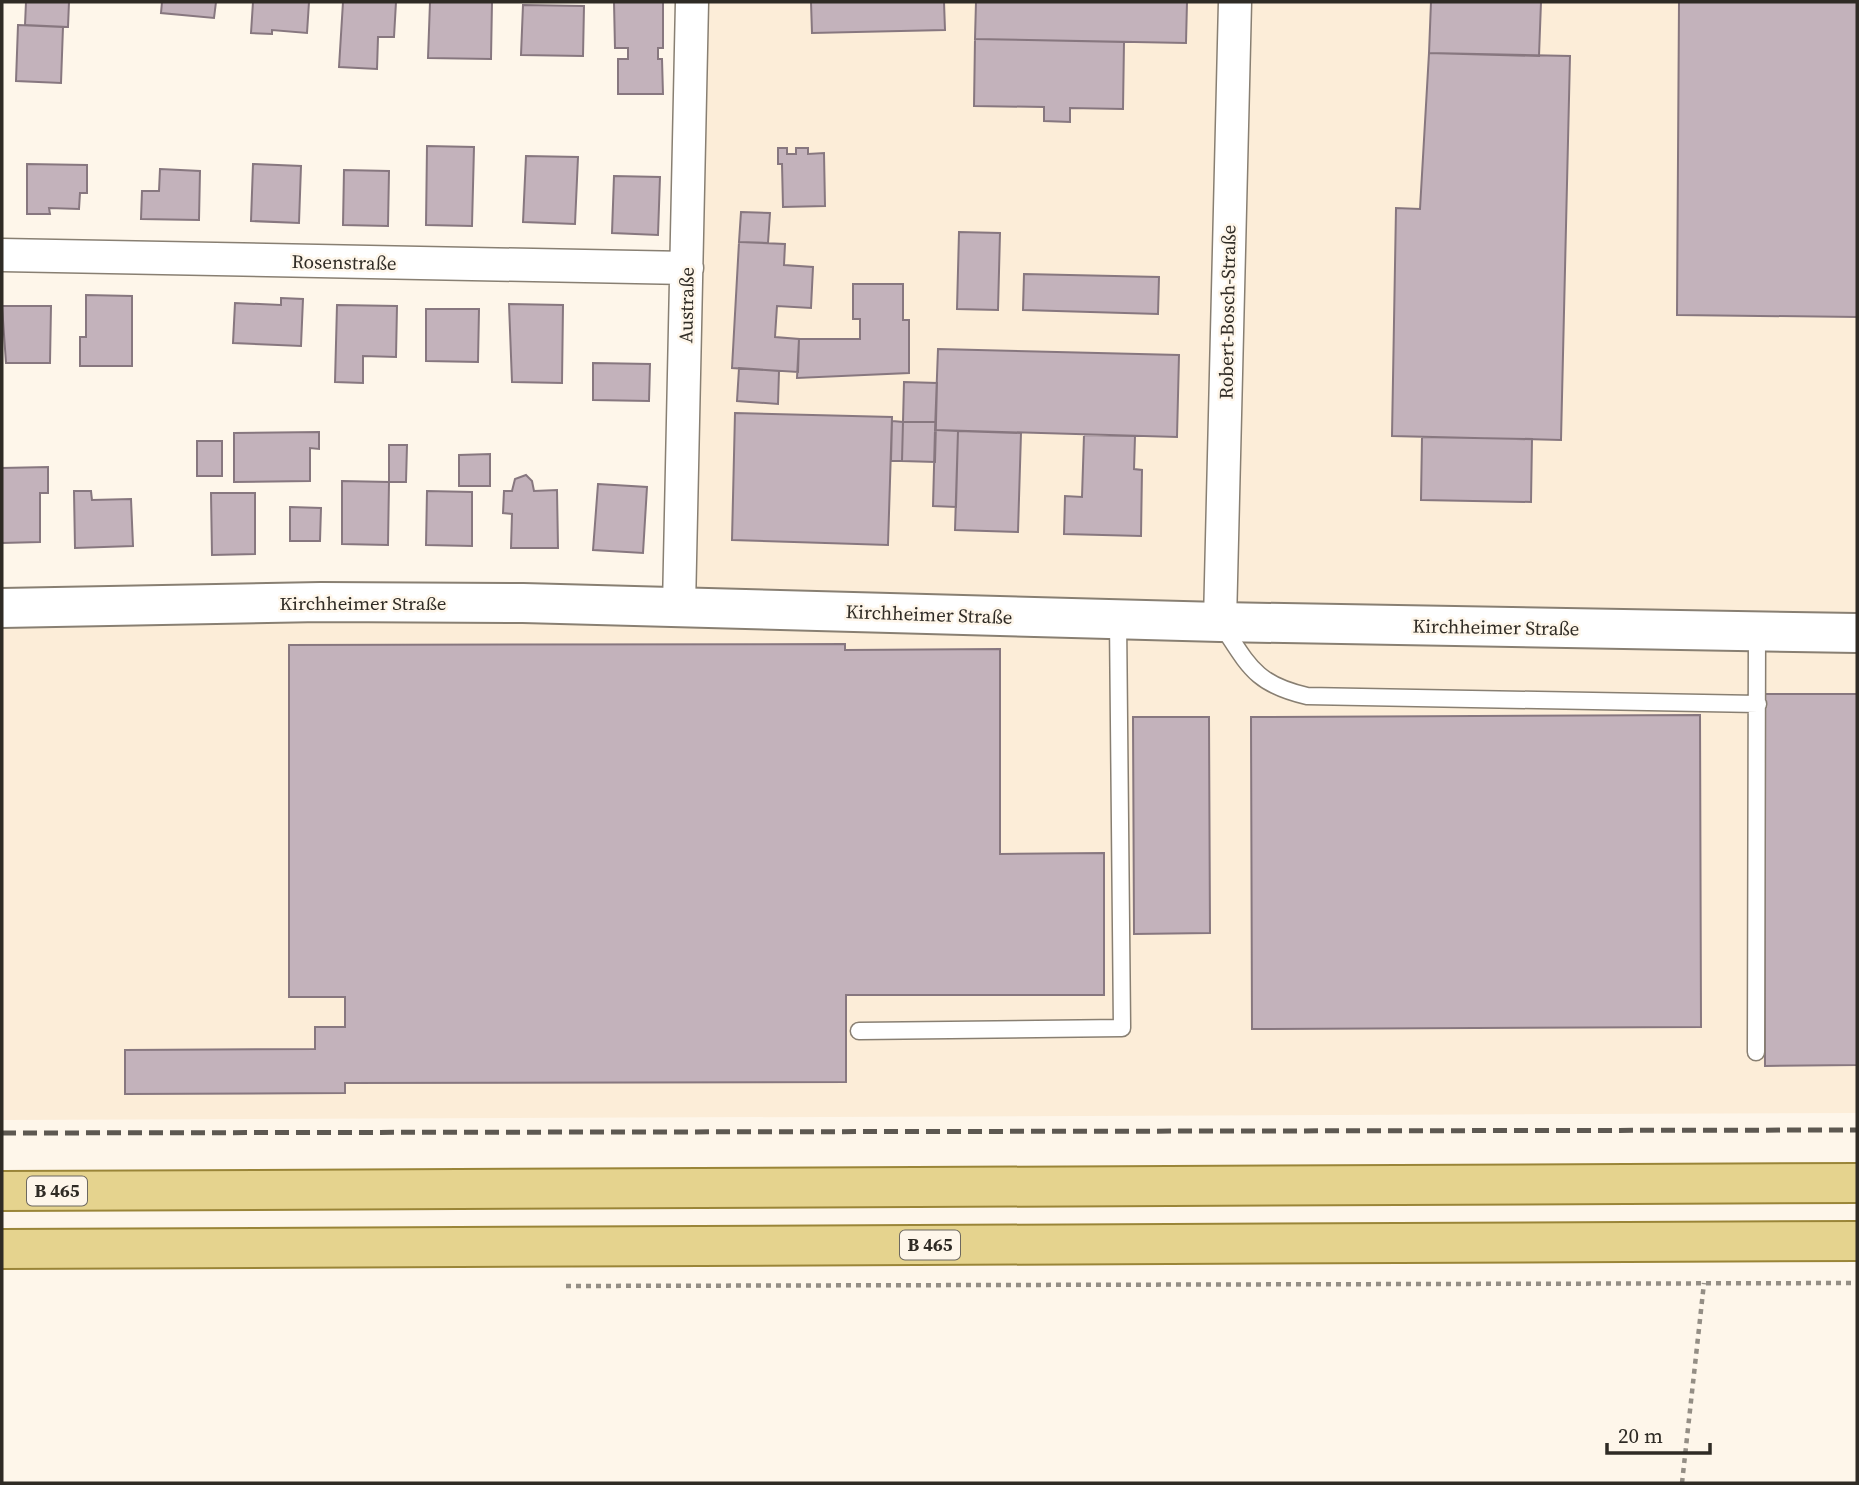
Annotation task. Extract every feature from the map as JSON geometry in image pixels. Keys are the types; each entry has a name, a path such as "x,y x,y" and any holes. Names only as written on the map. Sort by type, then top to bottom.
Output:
{"main road":[{"name":"B 465","path":"2,1191 1857,1183"},
{"name":"B 465","path":"2,1249 1857,1241"}],"street":[{"name":"Austraße","path":"679,607 692,2"},
{"name":"Robert-Bosch-Straße","path":"1220,622 1235,2"},
{"name":"Rosenstraße","path":"2,255 687,268"},
{"name":"Kirchheimer Straße","path":"2,608 321,602 679,607 1118,620 1857,633"}],"lane":[{"path":"859,1031 1122,1028 1118,620"},
{"path":"1220,622 1253,673 1279,690 1307,696 1758,704"},
{"path":"1756,1052 1758,631"}],"path":[{"path":"1682,1483 1704,1283"},
{"path":"560,1286 1857,1283"}],"shaded area":[{"path":"698,2 1857,2 1857,1113 2,1120 2,608 680,606"}],"building":[{"path":"26,2 69,2 68,27 25,25"},
{"path":"162,2 216,2 214,18 161,13"},
{"path":"253,2 309,2 307,33 272,30 272,34 251,33"},
{"path":"343,2 396,2 394,37 378,37 377,69 339,67"},
{"path":"430,2 492,2 491,59 428,58"},
{"path":"614,2 663,2 663,48 658,48 658,59 662,59 663,94 618,94 618,59 628,59 628,48 615,48"},
{"path":"811,2 944,2 945,30 812,33"},
{"path":"976,2 1187,2 1186,43 975,39"},
{"path":"1431,2 1541,2 1539,56 1429,53"},
{"path":"1679,2 1857,2 1857,317 1677,315"},
{"path":"523,5 584,6 583,56 521,55"},
{"path":"18,25 63,27 61,83 16,81"},
{"path":"975,39 1124,42 1123,109 1070,108 1070,122 1044,121 1044,107 974,106"},
{"path":"1429,53 1570,56 1561,440 1392,436 1396,208 1420,209"},
{"path":"427,146 474,147 472,226 426,225"},
{"path":"778,148 787,148 787,154 796,154 796,148 808,148 808,154 824,153 825,206 783,207 782,164 778,164"},
{"path":"526,156 578,157 575,224 523,222"},
{"path":"27,164 87,165 87,193 80,193 79,209 49,208 50,214 27,214"},
{"path":"253,164 301,166 299,223 251,221"},
{"path":"160,169 200,171 199,220 141,219 142,191 159,191"},
{"path":"344,170 389,171 388,226 343,225"},
{"path":"614,176 660,177 658,235 612,233"},
{"path":"741,212 770,213 768,243 739,242"},
{"path":"959,232 1000,233 998,310 957,309"},
{"path":"739,242 785,244 784,265 813,267 811,308 777,306 775,337 799,339 798,372 732,368"},
{"path":"1024,274 1159,277 1158,314 1023,310"},
{"path":"853,284 903,284 903,320 909,320 909,373 797,378 799,339 860,339 860,319 853,319"},
{"path":"86,295 132,296 132,366 80,366 80,337 86,337"},
{"path":"281,298 303,299 301,346 233,343 235,303 281,305"},
{"path":"509,304 563,305 562,383 512,382"},
{"path":"337,305 397,306 396,357 363,356 363,383 335,382"},
{"path":"2,306 51,306 50,363 6,363"},
{"path":"426,309 479,309 478,362 426,361"},
{"path":"938,349 1179,355 1177,437 935,430"},
{"path":"593,363 650,364 649,401 593,400"},
{"path":"739,368 779,371 778,404 737,401"},
{"path":"904,382 937,383 936,422 903,422"},
{"path":"735,413 892,417 888,545 732,540"},
{"path":"892,421 903,422 902,461 891,461"},
{"path":"903,422 936,422 935,462 902,461"},
{"path":"935,430 958,431 956,507 933,506"},
{"path":"958,431 1021,433 1018,532 955,530"},
{"path":"319,432 319,449 310,448 310,481 234,482 234,433"},
{"path":"1084,435 1135,436 1134,469 1142,470 1141,536 1064,534 1065,496 1082,497"},
{"path":"1422,437 1532,439 1531,502 1421,500"},
{"path":"197,441 222,441 222,476 197,476"},
{"path":"389,445 407,445 406,482 389,482"},
{"path":"490,454 490,486 459,486 459,455"},
{"path":"48,467 48,493 40,493 40,542 2,543 2,468"},
{"path":"526,475 532,481 534,491 557,490 558,548 511,548 512,514 503,513 504,491 512,491 515,479"},
{"path":"342,481 389,482 388,545 342,544"},
{"path":"598,484 647,487 643,553 593,550"},
{"path":"74,491 91,491 92,500 131,499 133,546 75,548"},
{"path":"427,491 472,492 472,546 426,545"},
{"path":"211,493 255,493 255,554 212,555"},
{"path":"290,507 321,508 320,541 290,541"},
{"path":"845,644 845,650 1000,649 1000,854 1104,853 1104,995 846,995 846,1082 345,1083 345,1093 125,1094 125,1050 315,1049 315,1027 345,1027 345,997 289,997 289,645"},
{"path":"1764,694 1857,694 1857,1065 1765,1066"},
{"path":"1700,715 1701,1027 1252,1029 1251,717"},
{"path":"1133,717 1209,717 1210,933 1134,934"}],"railway":[{"path":"2,1133 1857,1130"}]}
